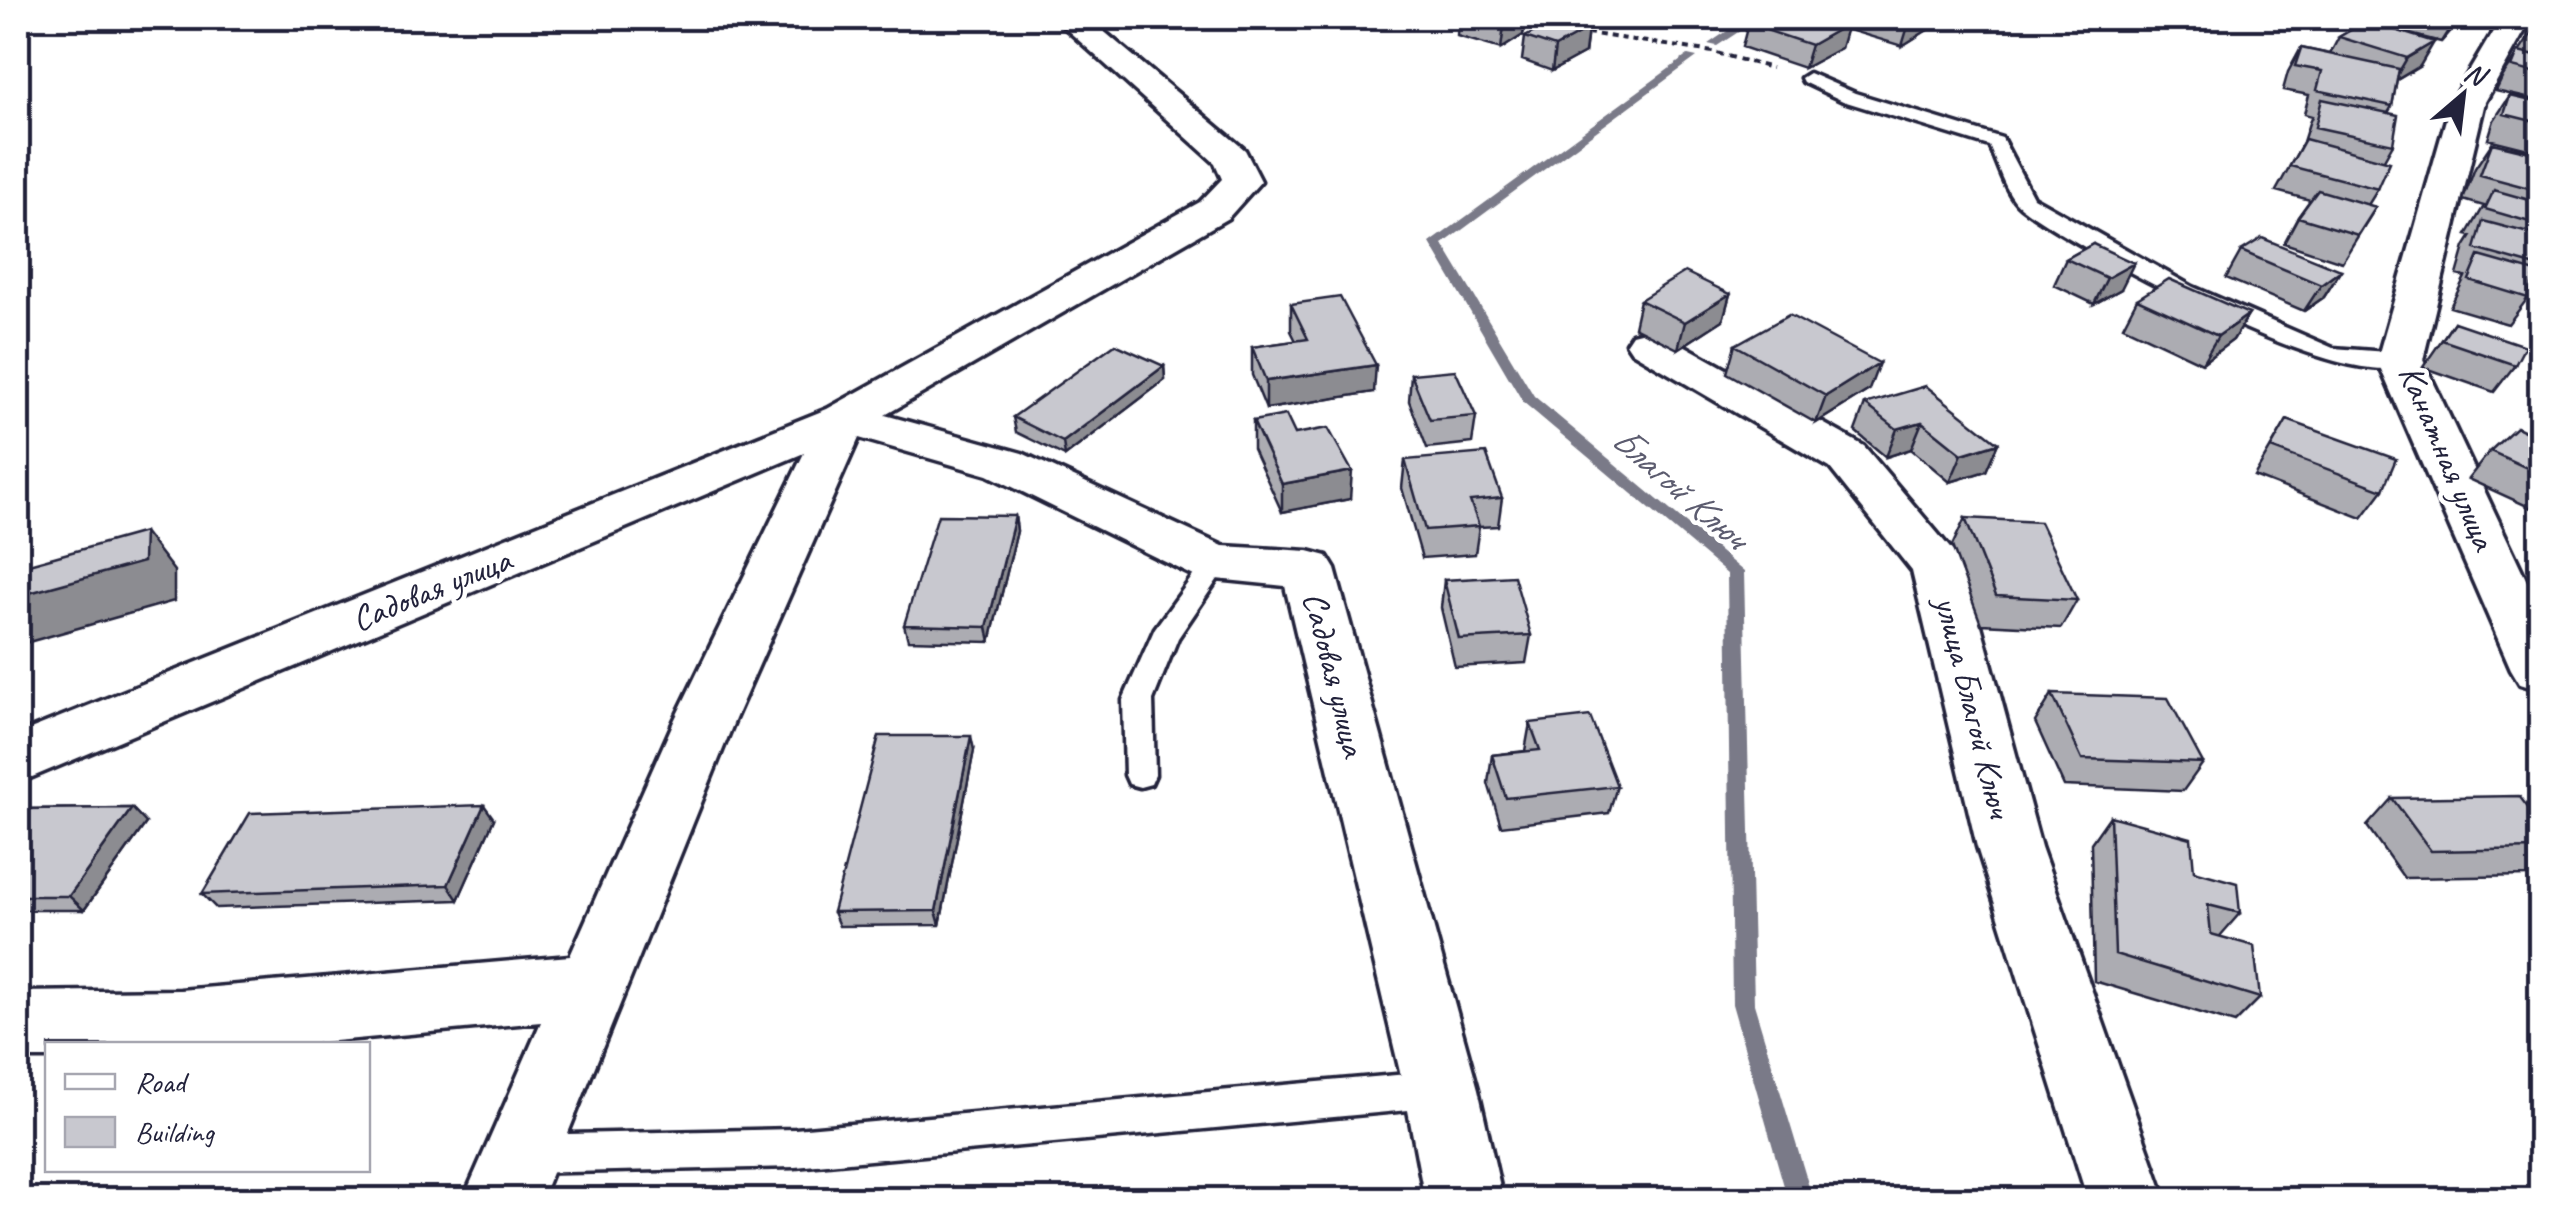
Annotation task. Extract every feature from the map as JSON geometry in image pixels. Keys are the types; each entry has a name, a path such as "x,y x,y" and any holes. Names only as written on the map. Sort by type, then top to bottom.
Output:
{"street":[{"name":"Садовая улица","path":"18,758 844,419 1214,210 1242,181 1232,158 1069,18"},
{"name":"Канатная улица","path":"2516,18 2468,102 2400,360 2540,669"},
{"name":"улица Благой Ключ","path":"1648,343 1847,457 1938,566 2009,846 2127,1200"},
{"name":"Садовая улица","path":"844,419 1004,464 1215,564 1308,569 1440,1088 1464,1200"},
{"path":"512,1177 706,719 844,419"},
{"path":"18,1026 180,1024 592,986"}],"lane":[{"path":"1809,78 1848,98 1996,142 2025,201 2185,292 2275,335 2330,355 2400,360"},
{"path":"1140,775 1138,700 1165,634 1215,564"},
{"path":"512,1177 1440,1088"}],"path":[{"path":"1536,20 1713,52 1809,78"}],"building":[{"path":"1476,18 1518,18 1504,26"},
{"path":"1759,18 1827,18 1848,24 1811,45 1748,24"},
{"path":"1890,18 1918,18 1909,23"},
{"path":"1559,19 1588,29 1555,47 1525,37"},
{"path":"2366,21 2434,42 2407,58 2339,37"},
{"path":"2540,23 2540,37 2531,35"},
{"path":"2301,48 2399,69 2392,106 2317,90 2322,71 2295,66"},
{"path":"2518,52 2540,57 2540,74 2512,67"},
{"path":"2510,96 2540,103 2540,123 2504,114"},
{"path":"2322,99 2398,115 2393,144 2315,127"},
{"path":"2305,139 2390,162 2378,189 2290,166"},
{"path":"2492,143 2538,154 2540,146 2540,191 2480,175"},
{"path":"2318,190 2376,207 2358,235 2298,217"},
{"path":"2494,190 2540,203 2540,225 2485,209"},
{"path":"2483,221 2540,236 2540,267 2475,249"},
{"path":"2262,238 2341,270 2321,285 2241,251"},
{"path":"2093,244 2134,263 2107,278 2066,259"},
{"path":"2479,256 2536,272 2528,298 2469,280"},
{"path":"1685,272 1730,294 1685,322 1640,300"},
{"path":"2169,279 2249,314 2218,336 2137,299"},
{"path":"1340,297 1376,365 1266,381 1252,347 1308,339 1291,304"},
{"path":"1789,315 1879,363 1826,396 1735,345"},
{"path":"2454,322 2525,346 2515,365 2442,340"},
{"path":"1115,344 1164,366 1063,442 1013,417"},
{"path":"1455,370 1476,416 1430,420 1411,374"},
{"path":"1926,386 1998,443 1962,454 1922,422 1897,429 1865,404"},
{"path":"1286,415 1295,434 1328,428 1352,471 1282,484 1253,421"},
{"path":"2287,420 2396,459 2383,490 2271,448"},
{"path":"2516,427 2540,438 2540,474 2490,451"},
{"path":"1486,453 1502,498 1470,501 1479,526 1425,530 1405,460"},
{"path":"938,515 1015,516 987,627 904,625"},
{"path":"1965,518 2040,522 2077,600 1996,596"},
{"path":"144,532 143,562 18,596 18,567"},
{"path":"1514,576 1531,635 1459,639 1444,580"},
{"path":"2052,694 2168,698 2203,763 2082,759"},
{"path":"1590,716 1617,786 1506,798 1492,755 1540,750 1530,723"},
{"path":"879,736 971,736 936,911 833,912"},
{"path":"2519,796 2540,823 2540,849 2431,851 2392,798"},
{"path":"484,805 448,885 202,894 250,813"},
{"path":"132,808 69,896 18,896 18,809"},
{"path":"2110,816 2191,838 2194,871 2237,883 2240,913 2208,905 2211,934 2254,946 2260,998 2115,954"}],"waterway":[{"name":"Благой Ключ","path":"1713,44 1746,23 1773,18"},
{"name":"Благой Ключ","path":"1692,57 1436,243 1528,399 1735,572 1743,1004 1801,1200"}]}
